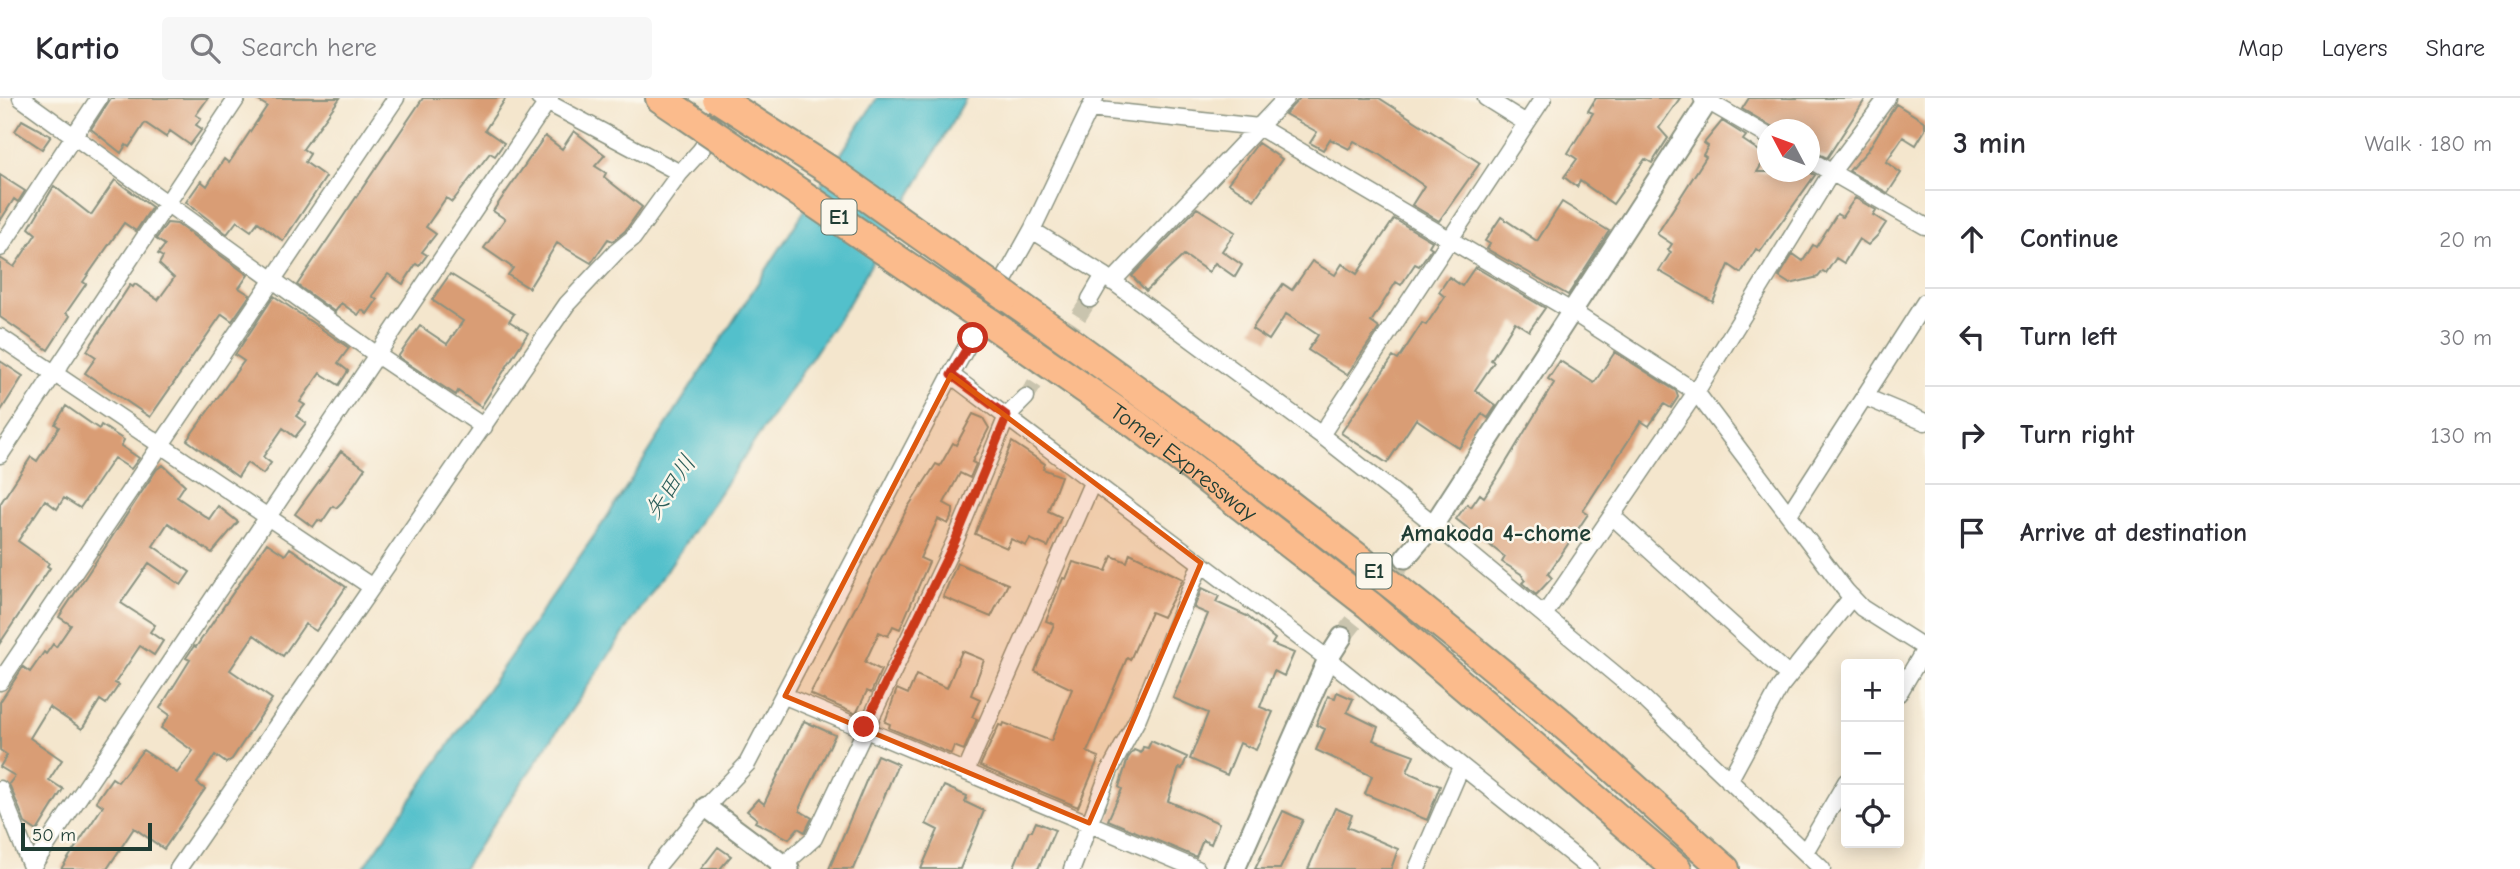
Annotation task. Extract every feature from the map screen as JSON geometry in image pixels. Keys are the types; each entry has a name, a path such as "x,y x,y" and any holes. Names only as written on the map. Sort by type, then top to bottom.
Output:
{"highway":[{"name":"Tomei Expressway","path":"660,98 1137,425 1369,605 1677,869"},
{"name":"Tomei Expressway","path":"717,98 829,170 1156,401 1386,580 1560,723 1724,869"}],"street":[{"path":"21,98 377,355 484,427"},
{"path":"0,248 99,98"},
{"path":"0,455 237,98"},
{"path":"0,682 272,277 396,98"},
{"path":"178,869 567,304 615,252 634,238 680,173 700,151 736,98"},
{"path":"1090,299 1286,98"},
{"path":"1486,98 1526,123"},
{"path":"1321,435 1543,98"},
{"path":"1545,615 1696,391 1831,173 1887,98"},
{"path":"1405,558 1434,524 1707,99 1757,129"},
{"path":"32,868 545,100 680,173"},
{"path":"655,869 705,807 747,764 951,375 1032,230 1092,103 1259,127 1451,238 1696,391 1852,597 1862,608 1925,649 1904,685"},
{"path":"1820,166 1925,226"},
{"path":"1032,230 1108,279 1321,435 1434,524 1639,694 1822,869"},
{"path":"1789,514 1925,302"},
{"path":"0,337 372,587"},
{"path":"951,375 1328,659 1590,869"},
{"path":"705,807 784,868 814,838 864,727 956,539 1007,416 1026,397"},
{"path":"1866,397 1925,422"},
{"path":"966,771 1092,483"},
{"path":"1612,516 1788,676"},
{"path":"1072,869 1110,770 1137,720 1200,563"},
{"path":"1729,781 1788,676 1852,597"},
{"path":"1235,869 1328,659 1342,637"},
{"path":"785,696 1197,869"},
{"path":"1417,869 1461,766"},
{"path":"1805,852 1844,785"},
{"path":"0,789 32,868"}],"highlighted area":[{"path":"951,375 1201,563 1089,823 785,696"}],"water":[{"name":"矢田川","path":"877,98 966,98 849,303 463,869 363,869 605,520"}],"building":[{"path":"111,98 208,98 196,115 201,118 196,125 202,129 190,145 170,131 166,137 145,123 129,147 126,145 121,153 91,129"},
{"path":"254,98 340,98 303,149 310,154 305,162 326,177 283,241 258,222 251,231 237,221 227,234 186,202 201,181 207,186 224,159 229,163 267,106"},
{"path":"423,98 506,98 485,130 504,143 495,156 490,153 452,202 446,198 426,227 436,234 422,252 427,255 419,266 416,264 403,284 388,274 372,296 377,300 367,314 362,310 358,315 341,303 335,312 297,285"},
{"path":"1300,98 1379,98 1480,163 1439,221 1412,205 1424,186 1377,153 1354,141 1349,149 1330,139 1323,150 1310,143 1317,132 1285,114"},
{"path":"1596,98 1680,98 1659,128 1668,138 1652,163 1645,159 1613,204 1580,181 1577,187 1564,177 1577,159 1568,153 1593,113 1588,111"},
{"path":"1749,98 1866,98 1827,158 1820,155 1820,119 1759,119 1742,109"},
{"path":"1896,104 1925,122 1925,130 1916,145 1903,137 1886,162 1901,173 1888,193 1849,171 1868,150"},
{"path":"22,120 51,136 42,149 15,131"},
{"path":"1722,121 1746,136 1743,140 1757,149 1757,182 1810,182 1760,252 1756,249 1741,273 1729,265 1713,302 1659,271 1671,252 1668,250 1672,244 1657,234 1706,157 1703,155 1708,146 1704,143"},
{"path":"574,131 605,155 595,166 606,173 604,177 642,207 625,231 613,241 608,239 591,263 557,243 529,288 508,275 513,268 484,248 505,219 493,211 545,136 562,149"},
{"path":"1258,143 1282,159 1254,200 1228,183"},
{"path":"0,175 25,191 18,202 14,199 0,221"},
{"path":"115,180 152,207 136,231 124,223 83,282 86,284 66,313 70,316 48,350 0,317 0,258 14,267 36,234 29,228 54,186 91,215"},
{"path":"1855,198 1876,210 1873,215 1886,223 1878,235 1868,245 1859,239 1844,263 1836,258 1826,273 1823,271 1818,277 1790,284 1779,277 1793,254 1803,261 1813,245 1816,247 1837,214 1842,217"},
{"path":"1562,202 1609,231 1568,295 1487,249 1490,244 1485,241 1501,217 1537,241"},
{"path":"1197,208 1235,232 1222,251 1242,265 1235,277 1215,263 1209,272 1184,255 1146,291 1132,276"},
{"path":"1394,219 1432,241 1429,246 1432,248 1419,266 1415,264 1401,285 1396,282 1371,322 1379,328 1347,375 1308,350 1318,335 1286,314 1269,340 1252,329 1283,284 1292,290 1312,261 1335,275 1342,264 1357,274"},
{"path":"167,223 177,224 248,275 239,288 250,295 232,321 222,314 150,417 85,373 96,357 87,351 130,285 133,287 135,284 158,300 174,278 159,264 163,257 158,254 165,245 156,239"},
{"path":"1475,267 1545,308 1529,331 1515,322 1491,360 1494,362 1475,390 1496,406 1488,418 1482,414 1459,448 1416,419 1387,463 1341,433 1393,357 1398,360 1422,323 1426,325 1445,297 1439,292 1449,277 1462,286"},
{"path":"450,274 514,314 509,321 528,333 481,407 458,391 456,395 398,357 420,326 447,344 463,321 432,300"},
{"path":"274,296 349,348 338,363 348,371 339,385 320,373 300,402 305,405 296,416 306,423 295,437 283,428 263,457 271,463 263,474 247,463 238,477 187,440 244,361 235,355"},
{"path":"1615,352 1676,391 1678,397 1671,408 1664,404 1649,426 1641,421 1583,511 1588,514 1548,574 1552,578 1536,595 1522,583 1525,580 1521,574 1502,562 1505,557 1456,519 1467,504 1471,507 1480,494 1484,497 1554,383 1548,379 1560,361 1594,383"},
{"path":"0,361 23,376 0,412"},
{"path":"66,406 99,429 101,425 124,440 121,446 139,458 131,469 114,458 80,508 64,498 57,509 45,500 18,541 49,563 47,566 50,568 0,643 0,504 31,457 37,461 59,427 55,424"},
{"path":"973,414 983,418 989,428 972,462 976,464 970,478 960,473 944,503 953,508 953,514 948,524 938,519 920,558 929,562 900,629 893,626 888,636 879,632 865,662 881,670 871,693 867,691 856,714 810,694 908,507 936,464 940,466 953,443 956,445"},
{"path":"1012,442 1045,464 1043,469 1061,476 1048,511 1061,517 1048,547 1030,539 1026,546 1011,539 1007,548 975,534"},
{"path":"341,451 365,468 342,502 336,508 333,506 322,522 318,520 313,527 295,514"},
{"path":"163,465 185,485 177,497 209,519 218,506 238,522 212,553 168,523 153,546 190,572 181,585 149,563 121,603 155,625 150,632 163,641 154,655 140,646 115,683 119,685 106,704 100,700 82,729 49,707 30,738 62,760 49,780 63,789 37,831 25,823 9,784 15,776 0,767 7,755 0,750 0,702 23,667 30,672 44,652 46,654 53,644 56,647 71,625 59,617 157,469"},
{"path":"267,543 285,555 290,548 346,587 316,631 305,624 283,656 254,635 230,670 272,699 232,759 226,763 215,755 197,783 205,789 164,849 134,828 107,869 61,869 103,806 96,801 112,778 118,782 143,750 177,773 193,751 161,728 170,715 160,708 190,660 186,658"},
{"path":"1130,553 1183,579 1163,617 1151,612 1130,660 1127,658 1087,752 1099,757 1078,807 980,766 999,725 1003,726 1004,723 1051,741 1072,689 1035,671 1054,624 1046,621 1063,578 1066,579 1073,562 1106,571 1112,556 1127,562"},
{"path":"957,563 1008,584 991,617 943,597"},
{"path":"1202,588 1219,596 1216,602 1247,616 1275,639 1272,644 1294,653 1284,676 1274,671 1260,707 1273,712 1256,750 1240,743 1227,775 1190,759 1208,713 1173,698 1208,614 1194,608"},
{"path":"962,651 984,660 971,695 980,699 972,717 977,719 964,750 954,746 951,754 889,728 890,724 885,722 897,689 908,694 916,675 947,688"},
{"path":"1337,692 1353,699 1347,712 1378,727 1373,740 1414,755 1407,772 1440,786 1427,820 1365,794 1372,776 1316,750 1325,729 1316,725 1328,696 1335,698"},
{"path":"804,721 835,735 800,807 800,811 812,818 805,832 798,828 789,839 755,822 757,819 747,811 758,799 764,804"},
{"path":"1151,741 1187,757 1182,769 1179,768 1168,801 1219,823 1211,844 1203,840 1196,857 1108,820 1122,789 1119,787 1128,758 1134,750 1141,753 1143,747 1148,748"},
{"path":"877,755 898,764 853,869 829,869"},
{"path":"944,786 967,796 965,802 984,811 960,869 921,869 938,830 926,824"},
{"path":"1335,808 1352,815 1347,827 1398,849 1391,869 1308,869"},
{"path":"1283,811 1303,820 1280,869 1255,869"},
{"path":"1036,822 1055,830 1038,869 1013,869 1029,831 1032,831"},
{"path":"718,847 731,856 720,869 701,869"}],"tunnel":[{"path":"1026,397 1090,299"},
{"path":"1342,637 1405,558"}],"district":[{"name":"Amakoda 4-chome","path":"1496,533"}],"route":[{"path":"864,727 956,539 1007,416 951,375 973,338"}]}
